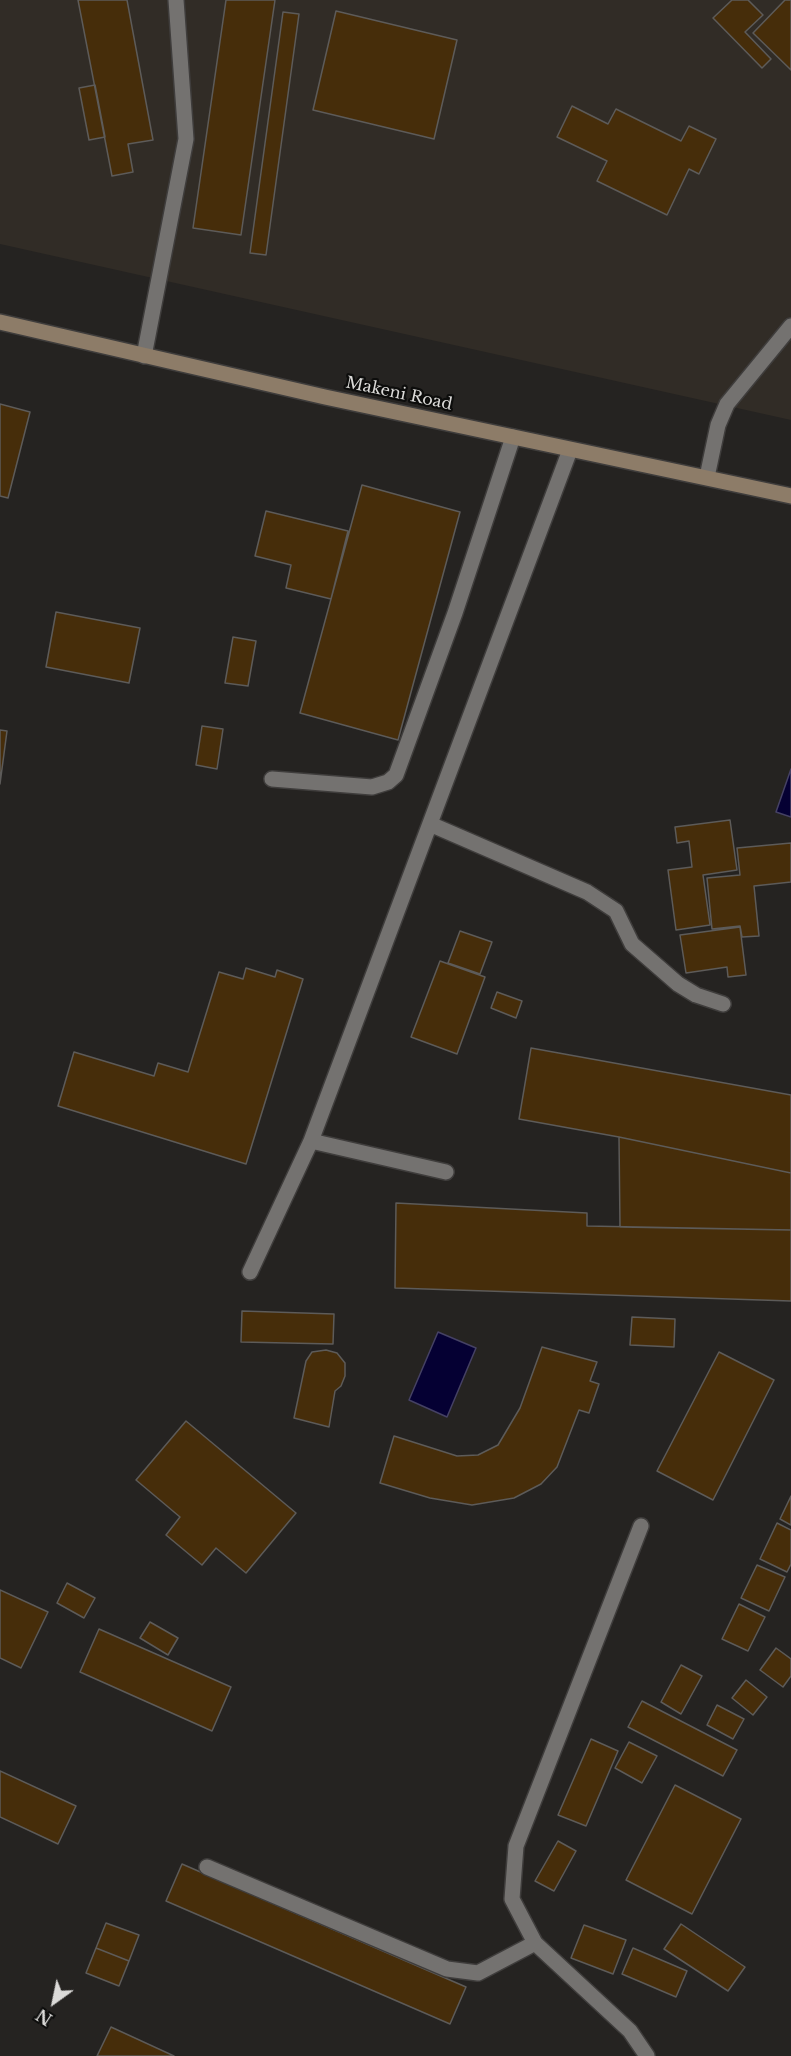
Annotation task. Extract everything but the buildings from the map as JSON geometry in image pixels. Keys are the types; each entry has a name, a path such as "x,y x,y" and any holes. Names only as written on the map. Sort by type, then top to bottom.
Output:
{"main road":[{"name":"Makeni Road","path":"0,322 570,450 791,496"}],"street":[{"path":"144,356 186,139 176,0"},
{"path":"707,477 718,425 727,404 791,327"},
{"path":"272,779 372,787 388,782 396,775 455,613 513,437"},
{"path":"250,1272 310,1141 570,450"},
{"path":"430,824 587,892 616,911 632,944 678,984 696,995 723,1004"},
{"path":"310,1141 446,1172"},
{"path":"641,1526 516,1846 512,1899 535,1942 630,2031 647,2056"},
{"path":"207,1867 447,1969 478,1973 535,1942"}],"shaded area":[{"path":"0,0 791,0 791,420 0,244"},
{"path":"791,769 791,817 776,812"},
{"path":"438,1332 476,1348 447,1417 409,1400"}]}
